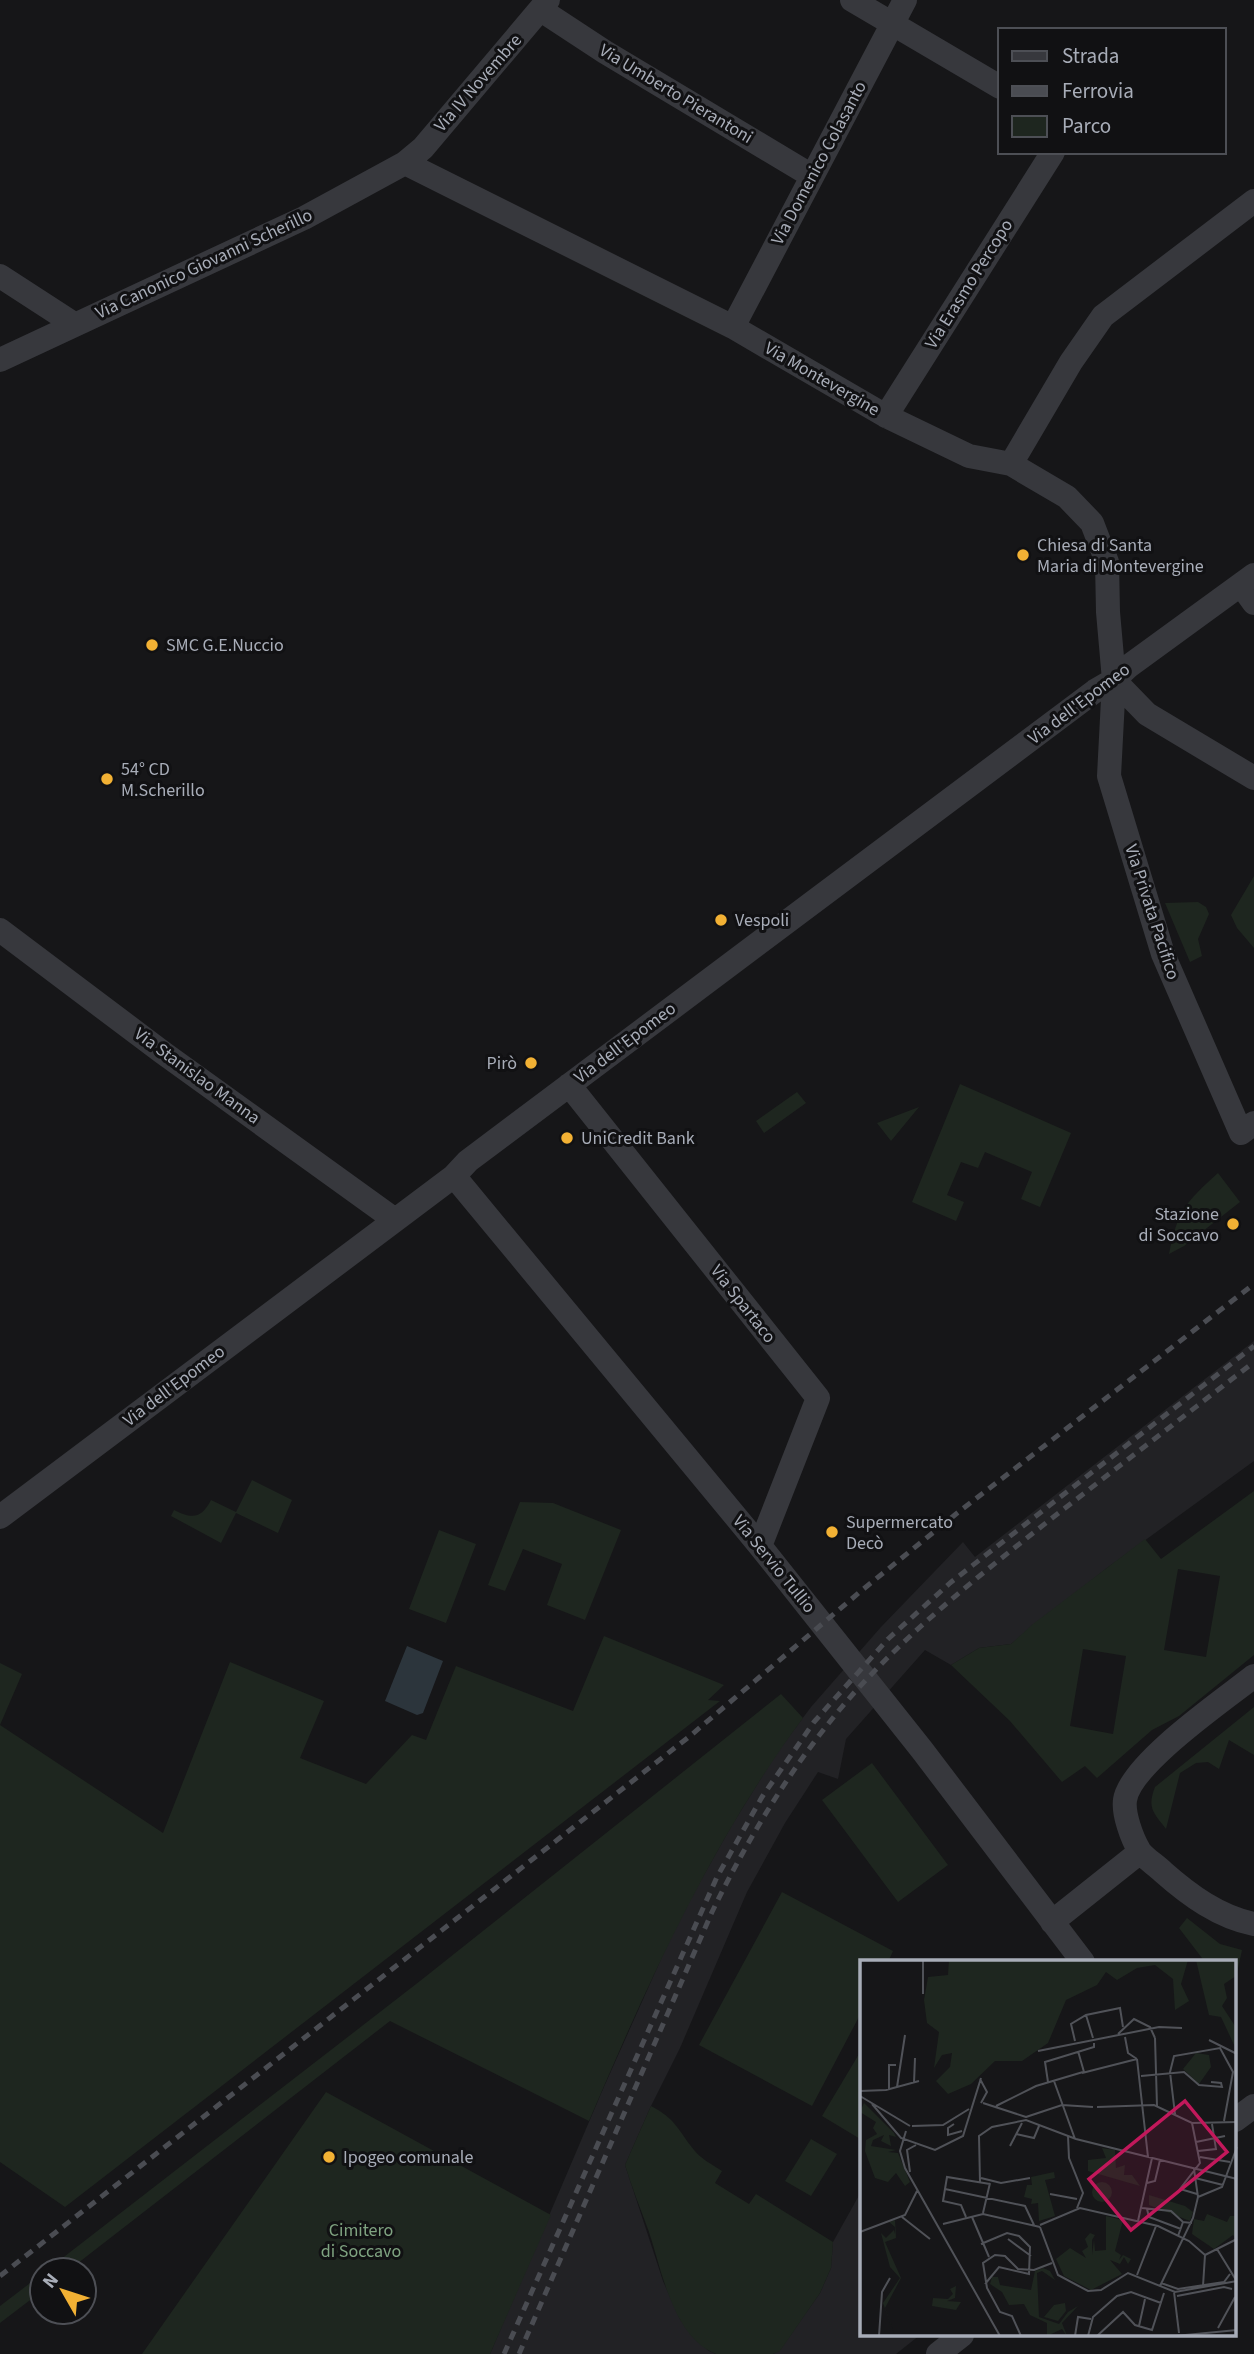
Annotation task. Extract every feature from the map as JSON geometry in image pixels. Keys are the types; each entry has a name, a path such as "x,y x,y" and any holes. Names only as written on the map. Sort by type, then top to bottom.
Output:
{"street":[{"path":"852,0 998,87"},
{"name":"Via Domenico Colasanto","path":"733,327 905,0"},
{"name":"Via IV Novembre","path":"405,163 423,148 544,5"},
{"name":"Via Umberto Pierantoni","path":"544,5 605,52 812,176"},
{"name":"Via Erasmo Percopo","path":"886,416 1051,154"},
{"name":"Via Canonico Giovanni Scherillo","path":"0,359 304,218 405,163"},
{"name":"Via Montevergine","path":"405,163 733,327 886,416 969,456 1011,464 1067,497 1092,523 1107,562 1114,680"},
{"path":"1011,464 1071,362 1103,316 1254,201"},
{"path":"0,276 74,324"},
{"name":"Via dell'Epomeo","path":"0,1517 454,1176 468,1161 1095,691 1250,588"},
{"path":"1114,680 1147,714 1253,776"},
{"name":"Via Privata Pacifico","path":"1114,680 1109,776 1163,954 1247,1128"},
{"name":"Via Stanislao Manna","path":"0,930 162,1052 395,1220"},
{"name":"Via Spartaco","path":"569,1085 818,1398 760,1546"},
{"name":"Via Servio Tullio","path":"454,1176 760,1546 922,1750 1081,1960"},
{"path":"1254,1676 1159,1751 1132,1783 1125,1800 1129,1825 1140,1852 1178,1885 1212,1908 1236,1920 1254,1924"},
{"path":"1052,1922 1140,1852"},
{"path":"1236,2119 1254,2106"},
{"path":"938,2354 961,2336"}],"shaded area":[{"path":"1254,1341 1254,1461 1107,1568 1011,1644 979,1648 951,1665 925,1650 846,1739 838,1779 818,1772 785,1823 747,1892 680,2048 625,2165 663,2281 680,2319 692,2336 716,2354 490,2354 678,1921 776,1754 811,1707 881,1627 963,1542 975,1557"},
{"path":"407,1646 443,1661 423,1713 417,1715 385,1701"},
{"path":"860,2194 860,2336 919,2336 896,2354 773,2354 780,2350 820,2293 831,2268 833,2242"}],"green space":[{"path":"1254,876 1254,948 1237,928 1231,915"},
{"path":"1198,902 1206,907 1209,914 1198,939 1202,956 1190,962 1165,903"},
{"path":"960,1084 1071,1133 1040,1207 1021,1199 1032,1172 985,1152 978,1168 961,1162 947,1195 964,1202 956,1221 912,1202"},
{"path":"797,1092 806,1103 764,1133 756,1121"},
{"path":"919,1107 891,1141 877,1123"},
{"path":"1218,1173 1240,1202 1184,1246 1169,1254 1184,1208"},
{"path":"252,1480 292,1500 278,1533 236,1513 221,1543 171,1516 174,1510 196,1516 204,1511 211,1500 236,1512"},
{"path":"1254,1491 1254,1655 1179,1716 1152,1730 1097,1778 1085,1766 1062,1782 1010,1721 951,1665 979,1648 1011,1644 1033,1624 1145,1539 1161,1559","holes":["1178,1569 1220,1576 1206,1657 1164,1650","1083,1649 1126,1656 1113,1734 1070,1726"]},
{"path":"520,1502 553,1503 621,1530 585,1620 547,1605 562,1564 523,1549 505,1591 488,1585"},
{"path":"439,1530 476,1544 446,1623 409,1609"},
{"path":"604,1636 724,1685 708,1700 720,1701 65,2207 0,2162 0,1725 163,1833 230,1662 324,1701 300,1758 366,1784 412,1735 426,1740 456,1666 573,1711"},
{"path":"0,1663 22,1674 0,1725"},
{"path":"781,1694 803,1718 770,1765 711,1862 659,1964 589,2121 390,2021 87,2256 65,2256 420,1981"},
{"path":"1254,1707 1254,1755 1229,1740 1219,1769 1208,1762 1196,1763 1180,1773 1166,1829 1153,1810 1155,1787"},
{"path":"872,1763 948,1865 898,1902 822,1800"},
{"path":"782,1892 893,1951 889,1960 860,1960 860,2015 812,2106 699,2045"},
{"path":"1187,1918 1220,1944 1242,1950 1237,1973 1236,1960 1203,1960 1179,1928"},
{"path":"860,2052 860,2139 822,2116"},
{"name":"Cimitero di Soccavo","path":"326,2092 551,2215 490,2354 142,2354"},
{"path":"651,2106 671,2120 700,2156 722,2171 715,2183 749,2204 756,2194 833,2242 831,2268 820,2293 780,2351 773,2354 716,2354 701,2345 679,2318 625,2165"},
{"path":"811,2139 837,2154 811,2196 785,2181"},
{"path":"28,2285 28,2302 0,2323 0,2306"}],"railway":[{"path":"0,2276 690,1736 956,1514 1254,1284"},
{"path":"504,2354 717,1877 762,1797 814,1722 888,1639 950,1583 1254,1346"},
{"path":"519,2354 712,1912 758,1826 812,1745 876,1669 951,1600 1254,1362"}],"place":[{"name":"Chiesa di Santa Maria di Montevergine","path":"1023,555"},
{"name":"SMC G.E.Nuccio","path":"152,645"},
{"name":"54° CD M.Scherillo","path":"107,779"},
{"name":"Vespoli","path":"721,920"},
{"name":"Pirò","path":"531,1063"},
{"name":"UniCredit Bank","path":"567,1138"},
{"name":"Stazione di Soccavo","path":"1233,1224"},
{"name":"Supermercato Decò","path":"832,1532"},
{"name":"Ipogeo comunale","path":"329,2157"}]}
